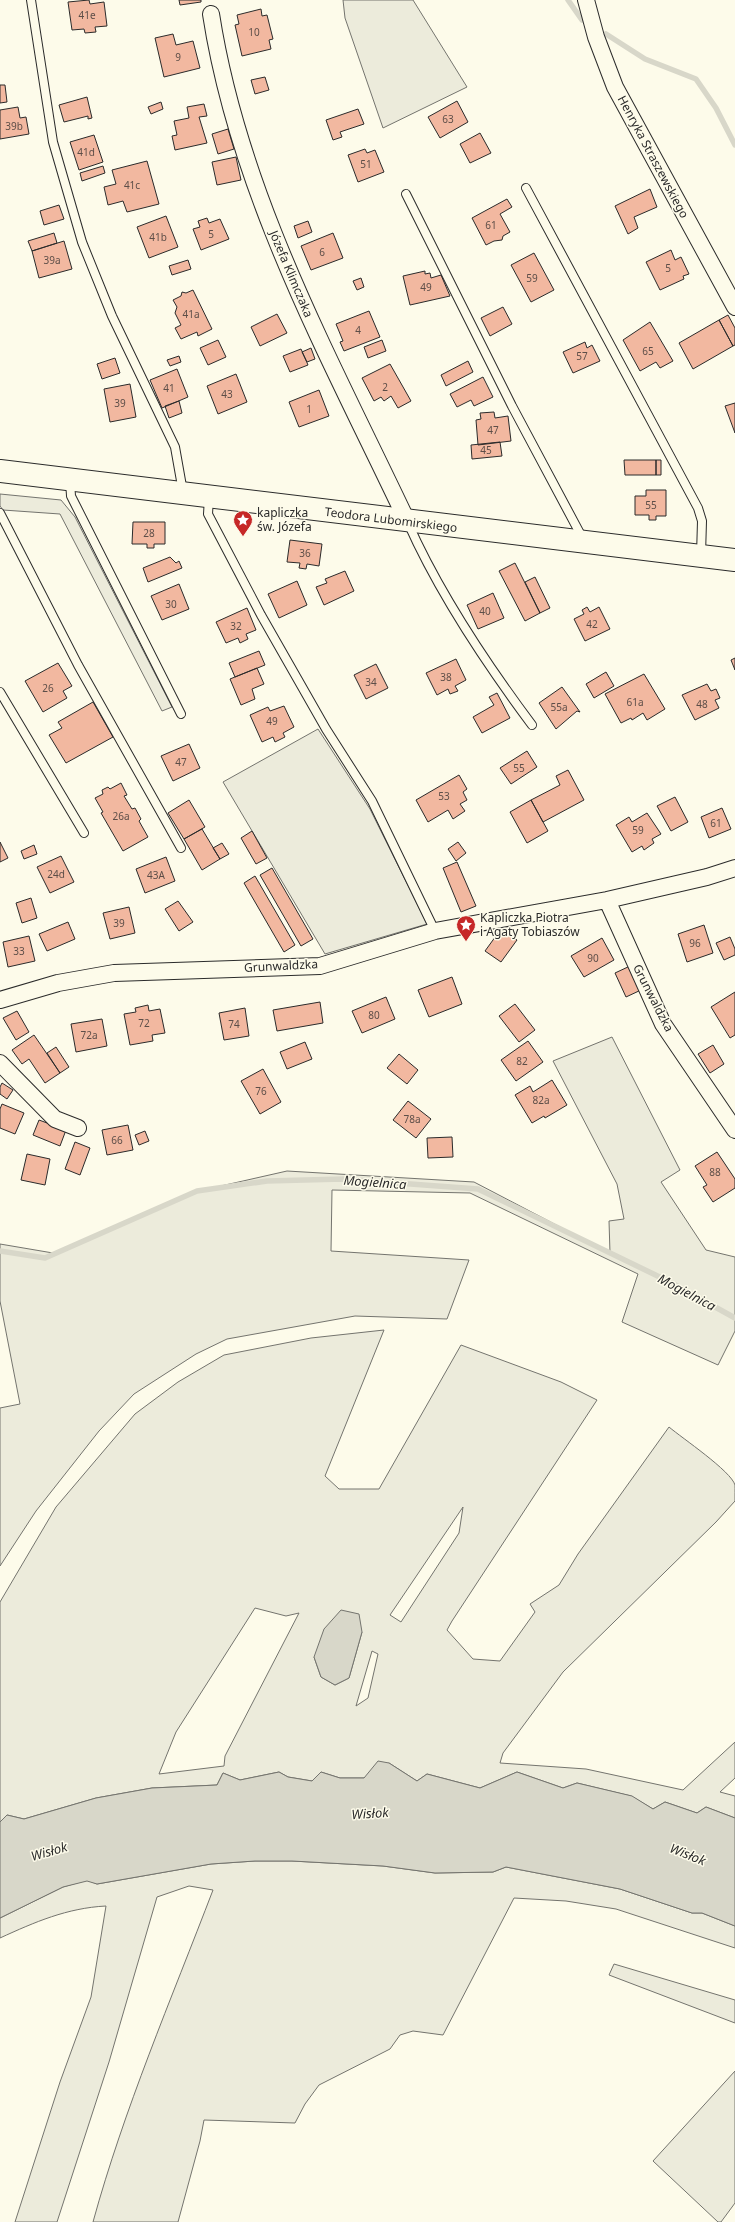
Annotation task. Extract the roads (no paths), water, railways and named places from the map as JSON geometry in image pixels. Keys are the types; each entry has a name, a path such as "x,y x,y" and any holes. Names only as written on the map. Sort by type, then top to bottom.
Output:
{"highway":[{"name":"Teodora Lubomirskiego","path":"0,471 701,558 735,560"}],"street":[{"name":"Henryka Straszewskiego","path":"586,0 596,38 615,87 735,307"},
{"name":"Józefa Klimczaka","path":"211,14 218,61 232,114 278,246 322,345 407,522"},
{"name":"Grunwaldzka","path":"0,1000 58,983 114,973 320,966 435,931 607,900 707,877 735,868"},
{"name":"Grunwaldzka","path":"607,900 664,1024 735,1130"},
{"path":"0,1063 55,1119 78,1128"}],"lane":[{"path":"31,0 53,142 82,242 112,316 175,448 183,494"},
{"path":"526,188 698,508 702,521 701,558"},
{"path":"406,194 512,406 585,543"},
{"path":"70,480 71,496 181,714"},
{"path":"209,498 208,514 261,615 326,729 372,801 435,931"},
{"path":"0,513 78,665 182,848"},
{"path":"407,522 442,589 494,675 532,725"},
{"path":"0,692 84,833"}],"water":[{"path":"341,1610 359,1614 362,1632 349,1678 335,1685 321,1677 314,1657 324,1629"},
{"name":"Wisłok","path":"378,1761 389,1763 417,1781 427,1774 480,1788 517,1772 563,1788 577,1783 632,1796 653,1809 665,1802 697,1813 706,1807 735,1818 735,1926 702,1913 692,1913 620,1889 506,1867 493,1872 435,1873 383,1866 292,1861 255,1861 211,1864 97,1884 87,1881 63,1887 0,1918 0,1822 7,1815 24,1819 96,1798 152,1788 217,1785 223,1773 240,1780 279,1772 288,1777 312,1781 321,1772 340,1778 364,1778"}],"waterway":[{"path":"568,0 582,20"},
{"path":"606,34 645,59 696,79 716,108 735,145"},
{"name":"Mogielnica","path":"0,1251 45,1258 197,1191 267,1181 343,1179 478,1189 670,1282 735,1318"}],"place":[{"name":"kapliczka św. Józefa","path":"243,537"},
{"name":"Kapliczka Piotra i Agaty Tobiaszów","path":"466,942"}]}
